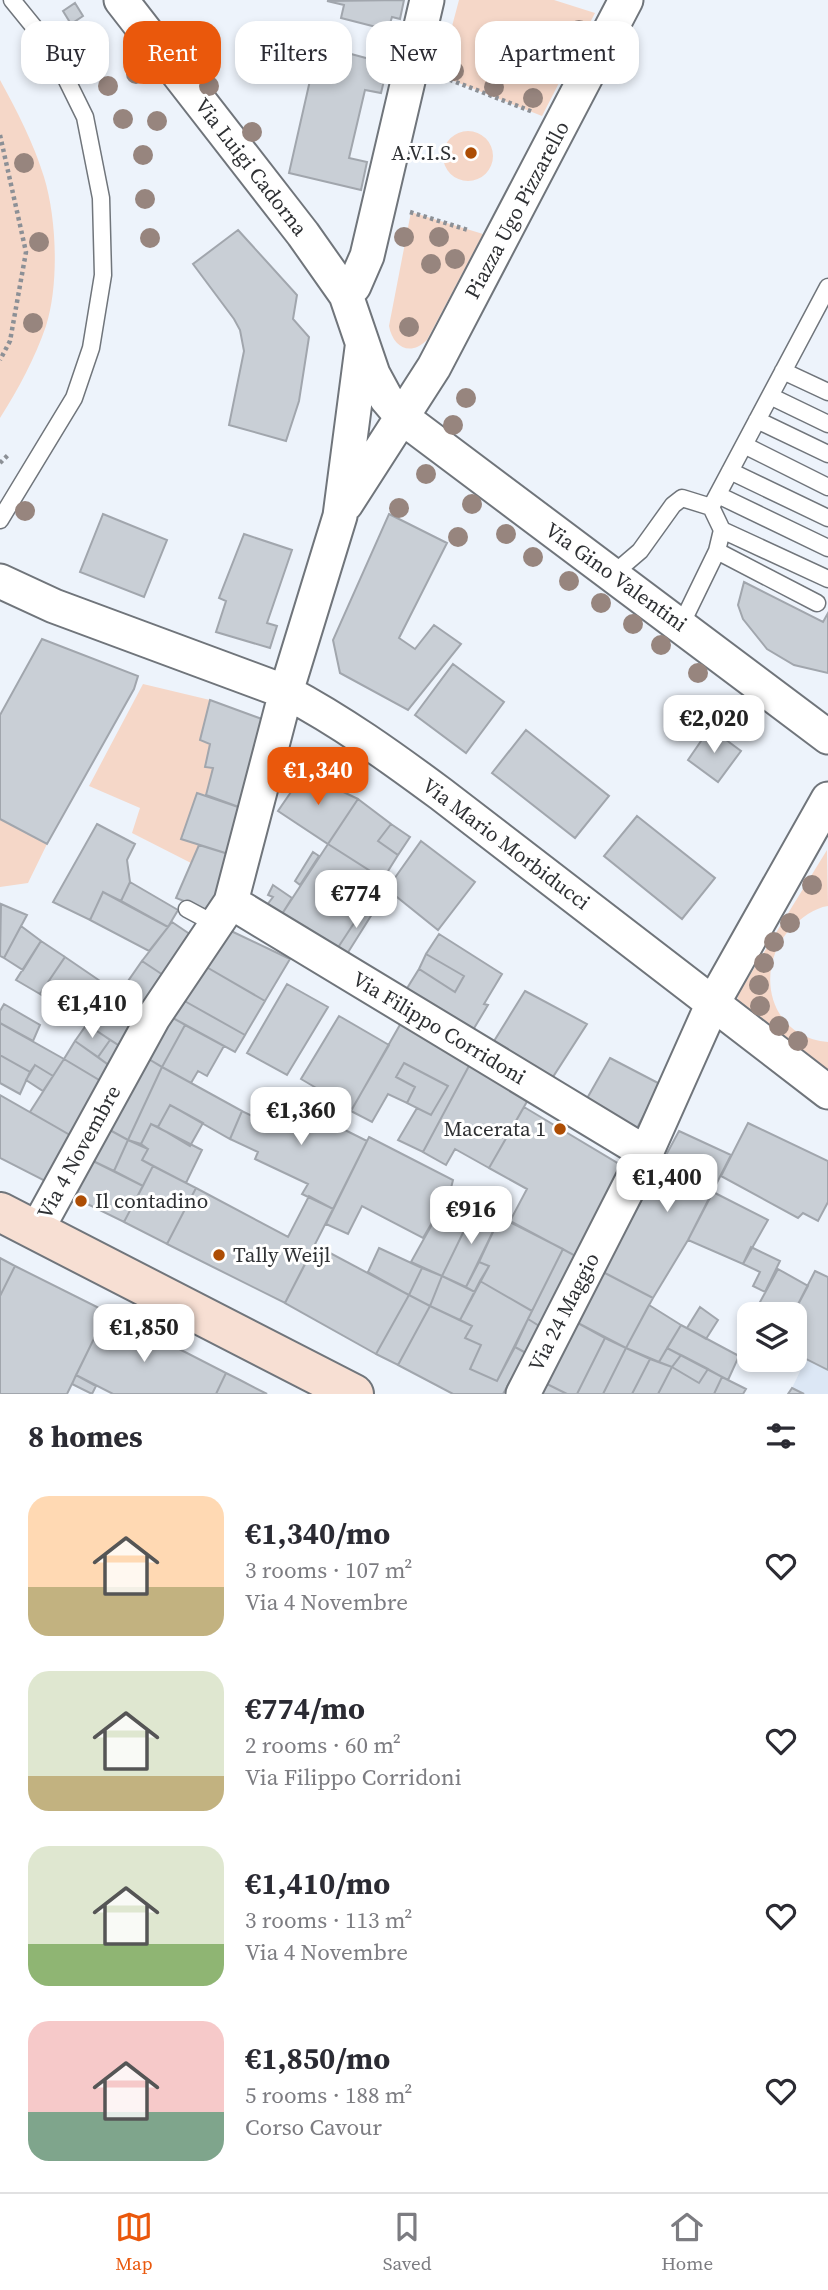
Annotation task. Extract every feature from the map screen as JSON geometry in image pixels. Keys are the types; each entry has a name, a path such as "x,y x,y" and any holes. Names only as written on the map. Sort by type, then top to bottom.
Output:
{"main road":[{"path":"0,1212 354,1394"}],"street":[{"name":"Via Luigi Cadorna","path":"121,0 303,234 346,295 362,345"},
{"path":"346,295 354,286 367,256 426,0"},
{"name":"Piazza Ugo Pizzarello","path":"340,516 434,367 626,0"},
{"path":"362,345 386,398 403,418"},
{"name":"Piazza Ugo Pizzarello","path":"286,692 340,516 362,345"},
{"name":"Via Gino Valentini","path":"403,418 828,737"},
{"name":"Via Mario Morbiducci","path":"0,581 54,606 286,692 316,708 379,748 828,1092"},
{"name":"Via 4 Novembre","path":"36,1231 211,912 286,692"},
{"path":"713,1003 827,804"},
{"name":"Via Filippo Corridoni","path":"211,912 646,1153"},
{"name":"Via 24 Maggio","path":"523,1394 646,1153 713,1003"}],"lane":[{"path":"0,520 74,398 91,348 103,275 101,198 85,117 51,48 12,0"},
{"path":"681,625 717,551 722,530 714,501 828,287"},
{"path":"783,371 828,392"},
{"path":"770,396 828,424"},
{"path":"757,419 828,454"},
{"path":"744,445 828,487"},
{"path":"730,471 828,518"},
{"path":"612,575 640,551 673,505 682,498 714,501 828,548"},
{"path":"722,530 828,579"},
{"path":"717,551 817,603"}],"path":[{"path":"461,84 542,116"},
{"path":"0,135 26,251 10,341 0,360"},
{"path":"0,163 7,161"},
{"path":"406,211 471,231"},
{"path":"0,463 13,450"}],"shaded area":[{"path":"459,0 554,0 595,13 591,21 475,21 475,84 558,84 542,116 461,84 461,21 453,21"},
{"path":"0,80 25,128 44,177 52,212 55,272 50,310 37,350 0,418"},
{"path":"468,131 486,138 493,156 486,174 468,181 450,174 443,156 450,138"},
{"path":"411,212 483,234 427,340 409,349 398,344 389,326"},
{"path":"143,684 210,700 200,740 210,744 205,766 213,768 206,795 197,793 182,839 199,845 191,863 132,833 140,808 89,786"},
{"path":"0,819 47,844 28,883 0,887"},
{"path":"827,850 828,906 808,914 791,928 779,944 772,962 770,980 773,998 780,1014 792,1028 808,1037 828,1042 828,1072 740,1006 737,996"},
{"path":"807,1360 828,1370 828,1394 804,1394 792,1388 800,1372 807,1372"}],"building":[{"path":"404,0 400,19 392,17 391,21 366,21 366,24 341,18 344,5 327,1"},
{"path":"75,3 83,16 76,21 69,21 63,11"},
{"path":"352,54 366,58 366,84 383,84 381,93 365,90 349,158 367,162 361,190 289,173 309,84 352,84"},
{"path":"238,230 297,295 293,319 309,337 299,401 286,441 229,425 244,351 240,330 193,264"},
{"path":"103,514 167,540 144,597 80,572"},
{"path":"389,514 447,543 399,638 415,649 434,625 461,644 408,710 340,673 333,640"},
{"path":"244,534 292,550 267,623 277,626 270,648 216,632 226,601 219,598"},
{"path":"744,582 823,622 828,613 828,673 794,665 767,649 743,619 738,605"},
{"path":"42,639 138,676 134,689 47,844 0,819 0,715"},
{"path":"453,664 504,702 466,753 415,715"},
{"path":"210,700 270,722 247,810 206,795 213,768 205,767 210,744 200,740"},
{"path":"710,728 741,751 718,782 688,760"},
{"path":"526,730 609,796 575,838 492,773"},
{"path":"304,773 358,799 328,844 278,811"},
{"path":"197,793 247,810 238,857 181,839"},
{"path":"358,799 391,824 378,841 398,855 383,879 328,844"},
{"path":"637,816 715,878 682,919 604,856"},
{"path":"97,824 135,844 127,860 130,882 121,901 103,892 90,920 53,902"},
{"path":"391,824 410,837 398,855 378,841"},
{"path":"421,841 475,882 438,930 387,889"},
{"path":"328,844 383,879 337,949 282,914"},
{"path":"199,845 238,857 217,914 176,898"},
{"path":"313,852 319,856 300,885 295,881"},
{"path":"130,882 178,910 168,927 121,901"},
{"path":"273,885 292,898 282,914 267,905 273,897 268,895"},
{"path":"103,892 168,927 149,951 90,920"},
{"path":"1,904 27,915 4,958 0,956"},
{"path":"366,905 374,911 347,954 337,949"},
{"path":"172,922 197,939 169,979 142,961"},
{"path":"21,926 41,941 23,970 4,958"},
{"path":"229,930 290,959 265,1001 203,965"},
{"path":"439,934 502,974 484,1004 488,1005 473,1030 406,990 419,969 455,992 464,976 426,954"},
{"path":"41,941 65,957 40,994 16,980"},
{"path":"426,954 464,976 455,992 419,969"},
{"path":"65,957 147,1013 126,1050 40,994"},
{"path":"142,961 169,979 147,1013 119,994"},
{"path":"203,965 265,1001 245,1035 181,999"},
{"path":"287,984 328,1007 287,1075 247,1053"},
{"path":"525,991 587,1024 549,1083 491,1046"},
{"path":"181,999 245,1035 235,1052 171,1017"},
{"path":"4,1004 40,1025 33,1041 0,1023 0,1011"},
{"path":"339,1016 389,1045 352,1109 301,1079"},
{"path":"171,1017 185,1025 162,1067 147,1058"},
{"path":"0,1023 64,1059 53,1076 35,1065 30,1072 0,1055"},
{"path":"401,1023 470,1064 423,1152 398,1140 417,1108 431,1115 448,1086 404,1063 396,1077 415,1087 407,1103 388,1094 372,1122 351,1111"},
{"path":"87,1024 110,1040 98,1057 75,1041"},
{"path":"185,1025 224,1046 207,1076 198,1071 191,1083 162,1067"},
{"path":"110,1040 126,1050 114,1069 98,1057"},
{"path":"75,1041 114,1069 106,1084 64,1059"},
{"path":"0,1055 30,1072 20,1094 0,1083"},
{"path":"147,1058 162,1067 128,1140 108,1129"},
{"path":"610,1058 660,1084 635,1132 585,1102"},
{"path":"64,1059 106,1084 77,1139 30,1112"},
{"path":"404,1063 448,1086 431,1115 407,1103 415,1087 396,1077"},
{"path":"470,1064 529,1098 489,1168 455,1149 446,1165 423,1152"},
{"path":"35,1065 53,1076 43,1091 26,1080"},
{"path":"162,1067 242,1111 230,1139 170,1105 158,1127 151,1124 141,1144 128,1140"},
{"path":"267,1091 367,1141 333,1209 302,1194 308,1184 255,1159 258,1152 230,1139 242,1111 254,1117"},
{"path":"0,1095 77,1139 51,1184 0,1158"},
{"path":"170,1105 203,1123 190,1146 158,1127"},
{"path":"524,1107 624,1167 579,1258 510,1221 527,1189 489,1168"},
{"path":"748,1123 828,1161 828,1202 818,1221 803,1213 798,1218 721,1176"},
{"path":"151,1124 202,1150 186,1183 142,1160 148,1149 141,1144"},
{"path":"108,1129 128,1140 114,1171 91,1160"},
{"path":"679,1131 731,1155 688,1240 653,1298 603,1272"},
{"path":"369,1137 453,1180 450,1192 423,1238 362,1206 348,1234 326,1224"},
{"path":"128,1140 148,1149 142,1160 153,1166 143,1186 114,1171"},
{"path":"91,1160 143,1186 124,1222 71,1196"},
{"path":"153,1166 196,1188 167,1244 124,1222"},
{"path":"196,1188 288,1237 309,1196 333,1209 285,1303 167,1244"},
{"path":"450,1192 477,1204 442,1276 411,1262"},
{"path":"713,1192 768,1220 743,1264 688,1240"},
{"path":"477,1204 500,1217 466,1287 442,1276"},
{"path":"500,1217 563,1249 532,1311 480,1281 489,1266 479,1262"},
{"path":"315,1245 409,1295 376,1354 285,1303"},
{"path":"751,1247 780,1261 765,1292 753,1286 760,1272 743,1264"},
{"path":"379,1248 422,1268 409,1295 368,1272"},
{"path":"563,1249 579,1258 541,1327 528,1319"},
{"path":"0,1258 15,1266 0,1296"},
{"path":"479,1262 489,1266 475,1292 466,1287"},
{"path":"15,1266 107,1312 67,1394 0,1394 0,1296"},
{"path":"422,1268 442,1276 430,1306 409,1295"},
{"path":"778,1269 808,1286 799,1302 760,1302"},
{"path":"815,1271 828,1277 828,1370 807,1360 807,1302 799,1302"},
{"path":"603,1272 653,1298 626,1348 576,1322"},
{"path":"442,1276 475,1292 460,1320 430,1306"},
{"path":"480,1281 532,1311 497,1381 470,1369 481,1345 465,1338 472,1326 460,1320"},
{"path":"409,1295 430,1306 398,1365 376,1354"},
{"path":"649,1305 681,1325 659,1362 626,1348"},
{"path":"430,1306 472,1326 465,1338 481,1345 470,1369 497,1381 515,1347 526,1353 503,1394 453,1394 398,1365"},
{"path":"700,1307 718,1320 706,1339 687,1328"},
{"path":"107,1312 226,1373 216,1394 113,1394 76,1375"},
{"path":"528,1319 541,1327 526,1353 515,1347"},
{"path":"576,1322 605,1338 577,1394 567,1394 545,1383"},
{"path":"681,1325 737,1355 737,1360 728,1380 667,1348"},
{"path":"605,1338 626,1348 603,1394 577,1394"},
{"path":"626,1348 650,1359 632,1394 603,1394"},
{"path":"667,1348 681,1355 672,1367 659,1362"},
{"path":"681,1355 708,1369 699,1383 672,1367"},
{"path":"650,1359 672,1367 658,1394 632,1394"},
{"path":"672,1367 699,1383 708,1369 722,1377 714,1394 658,1394"},
{"path":"226,1373 240,1380 267,1394 216,1394"},
{"path":"76,1375 96,1386 92,1394 72,1384"},
{"path":"722,1377 746,1389 743,1394 714,1394"},
{"path":"545,1383 567,1394 540,1394"},
{"path":"792,1388 804,1394 788,1394"}],"place":[{"name":"A.V.I.S.","path":"471,153"},
{"name":"Macerata 1","path":"560,1129"},
{"name":"Il contadino","path":"81,1201"},
{"name":"Tally Weijl","path":"219,1255"}]}
